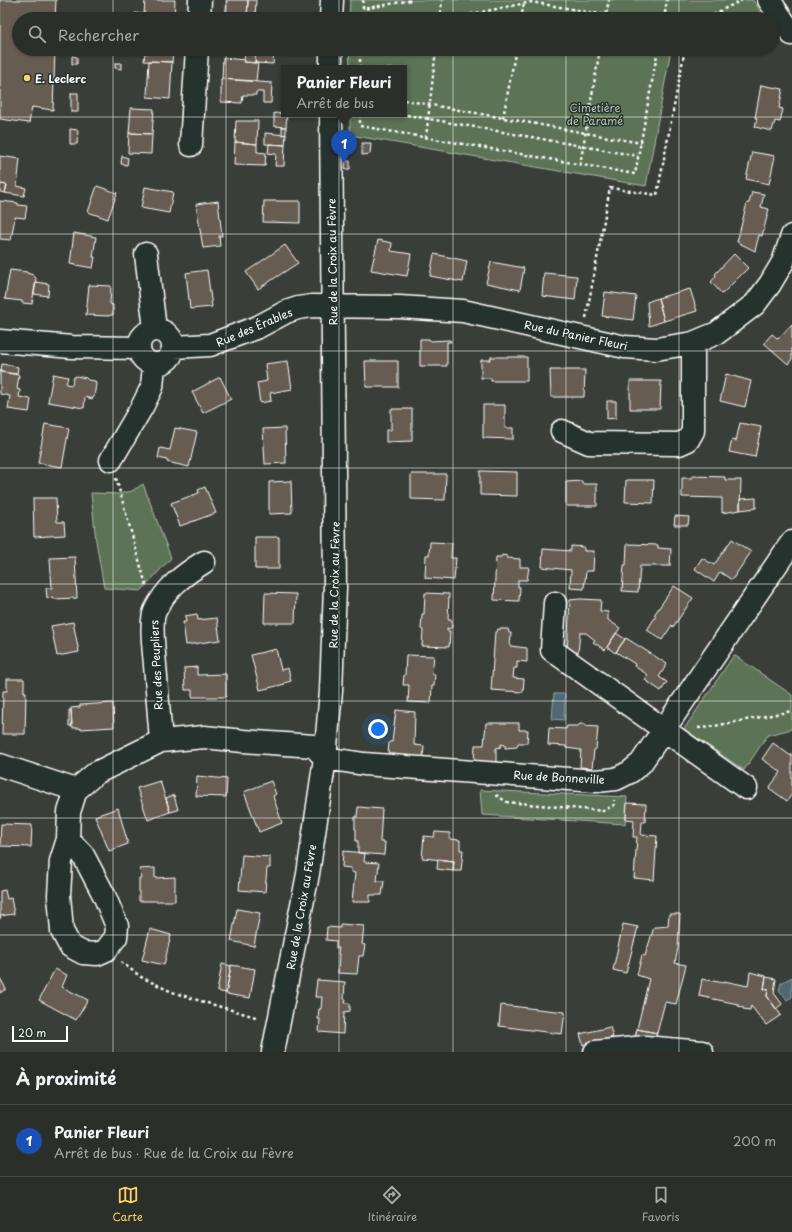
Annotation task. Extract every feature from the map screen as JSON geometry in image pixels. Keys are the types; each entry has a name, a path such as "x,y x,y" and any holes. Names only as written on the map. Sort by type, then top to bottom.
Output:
{"street":[{"path":"199,12 200,0"},
{"path":"332,0 332,12"},
{"path":"769,0 777,12"},
{"path":"780,16 792,34"},
{"path":"191,145 197,56"},
{"name":"Rue de la Croix au Fèvre","path":"273,1052 308,874 325,758 331,691 335,588 331,117"},
{"name":"Rue du Panier Fleuri","path":"333,307 399,307 462,311 625,347 656,349 693,343 717,333 755,304 770,284 783,262 792,236"},
{"path":"146,254 155,330"},
{"name":"Rue des Érables","path":"174,347 210,345 258,327 286,312 298,308 312,306 333,307"},
{"path":"155,330 164,332 171,338 174,347 171,357 164,364 154,365 146,362 140,356 138,348 140,339 146,332 155,330"},
{"path":"0,341 72,347 138,348"},
{"path":"562,431 589,443 679,444 688,440 693,431 693,343"},
{"path":"111,460 152,386 154,365"},
{"name":"Rue de Bonneville","path":"325,758 364,764 494,774 596,781 616,779 630,772 641,763 792,542"},
{"name":"Rue des Peupliers","path":"161,742 154,653 154,612 165,592 184,574 204,562"},
{"path":"556,603 552,650 746,788"},
{"path":"68,840 83,855 104,895 117,926 116,936 106,950 97,954 83,953 70,946 62,931 59,895 61,861 68,840 69,812 76,790 96,773 161,742 204,737 314,746 325,758"},
{"path":"0,765 76,790"},
{"path":"595,1052 645,1047 702,1052"}],"path":[{"path":"363,0 363,9 412,0"},
{"path":"441,12 442,0"},
{"path":"607,12 609,0"},
{"path":"665,12 667,0"},
{"path":"718,12 742,0"},
{"path":"481,12 532,1 590,12"},
{"path":"522,12 524,3"},
{"path":"426,138 435,56"},
{"path":"503,118 515,56"},
{"path":"580,165 599,56"},
{"path":"360,117 360,126 635,174 657,56"},
{"path":"582,338 610,188 656,195 684,56"},
{"path":"407,101 641,143"},
{"path":"407,115 638,156"},
{"path":"111,460 154,612"},
{"path":"694,728 709,728 792,711"},
{"path":"494,774 494,794 508,802 603,810 614,805 616,779"},
{"path":"106,950 141,977 172,992 278,1024"}],"green space":[{"path":"350,0 749,0 754,1 761,12 349,12"},
{"name":"Cimetière de Paramé","path":"349,56 670,56 646,186 350,135 350,117 407,117 407,65 350,65"},
{"path":"143,484 171,558 141,591 104,588 96,541 91,493 119,494 132,491"},
{"path":"734,655 792,695 792,729 768,735 744,770 684,729"},
{"path":"480,790 627,797 625,824 482,815"}],"water":[{"path":"554,694 565,694 564,720 552,719"},
{"path":"792,977 792,997 787,1000 779,990 781,983"}],"building":[{"name":"E. Leclerc","path":"0,0 56,0 55,12 12,12 12,56 55,56 53,110 32,107 29,123 0,119"},
{"path":"145,0 175,0 174,12 144,12"},
{"path":"227,0 248,0 247,12 226,12"},
{"path":"248,0 256,0 255,12 247,12"},
{"path":"72,56 77,57 77,64 72,64"},
{"path":"145,56 172,56 172,62 144,61"},
{"path":"244,56 256,56 255,63 244,62"},
{"path":"256,56 274,56 273,64 255,63"},
{"path":"223,58 258,63 256,81 222,79"},
{"path":"149,61 172,62 170,99 147,97"},
{"path":"115,63 121,63 121,69 115,68"},
{"path":"221,79 272,83 271,103 263,103 263,92 256,92 256,95 243,95 242,103 221,102"},
{"path":"761,85 783,89 779,108 783,109 780,122 775,121 772,131 755,127 757,118 755,118"},
{"path":"71,93 78,93 78,112 71,112"},
{"path":"131,108 154,109 152,134 129,133"},
{"path":"274,113 281,114 281,117 287,117 286,127 274,126"},
{"path":"236,121 258,121 257,144 235,142"},
{"path":"282,127 286,127 286,135 282,134"},
{"path":"70,129 78,130 77,144 70,144"},
{"path":"129,133 152,134 151,154 128,153"},
{"path":"265,133 286,135 285,145 265,144"},
{"path":"235,142 257,144 257,152 266,153 265,166 234,165"},
{"path":"362,143 371,143 370,154 362,155"},
{"path":"269,144 285,145 284,166 275,166 276,154 268,153"},
{"path":"752,152 775,156 769,184 746,179"},
{"path":"0,156 20,159 17,186 26,188 24,196 5,193 7,185 0,184"},
{"path":"122,156 128,158 127,165 121,164"},
{"path":"346,161 350,161 350,169 345,169"},
{"path":"0,184 7,185 5,193 0,192"},
{"path":"97,186 117,193 108,219 88,212"},
{"path":"145,187 173,192 169,213 141,208"},
{"path":"752,192 764,194 761,207 769,209 762,236 759,235 755,251 737,242 747,203 749,203"},
{"path":"0,201 18,203 18,205 27,206 25,218 15,217 11,240 0,239"},
{"path":"218,201 222,236 219,236 220,246 203,248 196,204"},
{"path":"264,201 300,201 300,223 263,222"},
{"path":"74,233 96,237 93,268 70,264"},
{"path":"378,240 392,243 391,251 411,254 407,276 371,270"},
{"path":"285,245 298,263 258,289 246,272"},
{"path":"434,254 467,261 463,282 430,276"},
{"path":"734,254 748,268 722,294 711,282 716,276 715,274"},
{"path":"491,262 524,268 520,290 486,283"},
{"path":"10,270 27,272 36,278 32,304 5,299"},
{"path":"207,270 212,307 190,309 186,273"},
{"path":"544,273 577,276 575,300 542,296"},
{"path":"36,282 49,284 48,296 34,294"},
{"path":"89,285 111,286 110,304 113,305 113,315 86,315"},
{"path":"690,289 697,311 664,321 658,298"},
{"path":"605,292 636,296 633,320 602,316"},
{"path":"658,298 664,321 649,326 647,302"},
{"path":"792,324 792,359 788,364 764,343 772,334 778,339"},
{"path":"420,339 429,339 430,341 450,340 451,342 447,342 447,366 420,366"},
{"path":"491,357 527,357 527,381 491,381 491,378 481,378 481,360 490,360"},
{"path":"288,361 292,389 270,393 271,401 260,403 257,383 267,381 265,364"},
{"path":"365,361 398,361 398,387 366,387"},
{"path":"2,364 18,367 17,374 1,372"},
{"path":"0,370 1,372 19,375 17,389 20,390 19,397 31,399 29,412 8,409 10,396 0,394"},
{"path":"550,370 585,370 584,397 551,397"},
{"path":"53,374 68,377 66,384 72,385 73,378 76,376 95,381 94,397 92,399 85,397 84,408 48,402"},
{"path":"726,374 751,381 745,407 720,401"},
{"path":"220,377 231,399 203,413 192,392"},
{"path":"630,381 661,381 660,409 630,409"},
{"path":"607,401 616,401 616,418 607,419"},
{"path":"483,405 505,405 505,428 513,428 513,439 483,438"},
{"path":"391,409 412,409 412,441 386,442 386,430 391,430"},
{"path":"740,423 761,427 755,457 729,452 732,440 736,441"},
{"path":"45,424 69,428 62,467 38,463"},
{"path":"175,428 197,432 189,467 167,462 167,460 158,458 160,448 170,450"},
{"path":"285,428 286,463 265,464 263,429"},
{"path":"480,471 517,472 517,496 480,495"},
{"path":"411,474 446,474 445,500 411,499"},
{"path":"692,476 725,477 725,480 741,480 740,510 722,513 722,498 682,497 682,478 692,478"},
{"path":"626,480 654,480 653,503 625,502"},
{"path":"291,481 292,513 269,514 269,482"},
{"path":"582,481 582,484 597,484 597,506 566,506 566,482"},
{"path":"205,487 216,513 180,526 171,503 199,493 198,490"},
{"path":"33,498 56,498 57,522 64,522 65,535 34,537"},
{"path":"756,498 756,508 740,510 740,499"},
{"path":"675,516 689,517 688,525 674,525"},
{"path":"255,537 279,537 279,569 255,569"},
{"path":"732,539 751,552 732,580 720,572 714,582 695,569 702,558 714,565"},
{"path":"430,542 452,543 451,558 456,558 454,580 425,578 426,555 429,555"},
{"path":"627,544 658,545 658,548 671,549 670,566 640,566 638,592 622,591 624,565 626,565"},
{"path":"571,546 584,547 584,551 594,551 593,571 586,571 584,589 570,588 571,570 542,567 543,549 571,551"},
{"path":"502,555 507,556 507,558 520,559 520,567 529,567 527,580 518,580 518,587 520,587 519,601 494,600 496,557 501,557"},
{"path":"75,557 77,598 47,598 46,588 52,588 50,558"},
{"path":"674,586 693,598 662,640 647,630 656,616 654,615"},
{"path":"265,593 296,594 295,623 264,623"},
{"path":"425,593 449,594 448,619 451,619 452,621 452,627 449,629 447,628 447,631 450,631 449,647 422,646 423,630 421,629 422,614 424,614"},
{"path":"570,600 601,600 600,611 608,612 608,620 620,628 605,650 593,642 595,640 586,633 580,633 578,653 567,652"},
{"path":"197,614 198,620 217,618 220,640 186,645 183,622 186,622 185,616"},
{"path":"73,622 79,652 57,656 51,626"},
{"path":"498,629 508,629 509,633 511,633 510,646 527,648 527,662 517,661 517,668 514,668 513,678 524,679 523,692 491,690 495,632 497,632"},
{"path":"616,633 625,639 615,653 607,647"},
{"path":"626,638 667,664 659,677 667,682 661,691 645,680 648,675 634,666 635,664 616,652"},
{"path":"276,649 281,670 288,668 291,681 284,683 285,684 260,690 251,655"},
{"path":"406,655 434,656 432,674 435,674 434,686 432,686 431,703 408,702 409,685 403,685"},
{"path":"197,667 197,675 226,674 226,697 192,697 192,690 185,690 184,668"},
{"path":"7,679 24,679 24,692 26,692 25,734 2,734 3,691 7,691"},
{"path":"113,703 114,727 72,728 71,708 80,707 80,705"},
{"path":"69,710 71,710 72,726 69,726"},
{"path":"396,710 415,712 414,745 424,746 423,757 388,755 389,742 392,742"},
{"path":"486,723 519,723 519,730 528,730 527,743 518,743 517,747 505,748 505,745 501,744 501,747 496,748 496,762 474,761 475,745 484,745"},
{"path":"580,724 598,727 596,749 594,750 592,768 580,767 581,750 566,748 566,746 548,745 549,728 566,729 567,726 578,726"},
{"path":"773,743 791,756 792,754 792,794 787,801 769,788 781,772 762,759"},
{"path":"197,776 227,779 226,797 196,796"},
{"path":"160,781 170,812 148,820 137,788"},
{"path":"271,781 276,794 273,796 282,823 259,832 244,792"},
{"path":"174,795 178,810 170,812 166,798"},
{"path":"627,803 646,804 645,822 642,822 641,835 657,836 654,880 634,878 637,837 633,837 634,820 626,819"},
{"path":"358,807 382,809 380,842 385,842 384,855 358,853 355,817 357,817"},
{"path":"118,808 128,844 109,851 95,816"},
{"path":"1,824 32,825 31,847 0,846"},
{"path":"435,832 450,833 450,839 460,840 460,850 463,850 461,871 453,871 454,861 422,858 424,836 434,837"},
{"path":"343,851 365,853 364,862 379,863 377,881 384,881 382,895 370,895 370,902 352,902 355,873 351,872 351,868 342,867"},
{"path":"242,855 270,857 270,868 267,868 265,892 239,890"},
{"path":"438,859 454,861 453,871 437,869"},
{"path":"155,868 155,878 175,877 175,901 139,901 139,878 141,878 140,869"},
{"path":"5,890 7,899 11,898 14,914 0,916 0,891"},
{"path":"237,909 260,913 254,946 231,941"},
{"path":"669,914 680,914 678,948 675,963 686,965 676,1004 665,1002 657,1033 637,1029 649,979 637,975 642,955 645,956 654,927 668,926"},
{"path":"340,924 364,926 362,944 365,945 363,956 359,956 357,974 338,973 339,948 336,948 336,941 326,940 327,927 340,928"},
{"path":"623,924 638,927 626,973 613,970"},
{"path":"150,929 171,935 164,965 142,960"},
{"path":"222,964 231,966 226,993 217,991"},
{"path":"231,965 255,969 250,998 226,994"},
{"path":"55,969 67,975 62,987 88,1000 76,1020 39,1000"},
{"path":"750,972 766,976 764,989 768,989 767,996 781,1015 766,1025 751,1006 750,1010 743,1009 743,1007 738,1006 738,1004 699,996 702,979 724,983 724,981 748,986"},
{"path":"766,977 776,979 774,993 782,1004 776,1009 767,996 768,989 764,989"},
{"path":"0,978 6,989 0,993"},
{"path":"317,980 345,982 344,999 346,999 345,1003 350,1004 350,1011 344,1012 343,1034 319,1032 320,1019 318,1019 322,997 315,997"},
{"path":"501,1005 565,1012 562,1034 499,1026"},
{"path":"610,1027 613,1037 583,1045 580,1034"},
{"path":"637,1029 657,1033 656,1037 635,1037"}],"place":[{"name":"E. Leclerc","path":"27,78"},
{"name":"Panier Fleuri","path":"344,163"}]}
